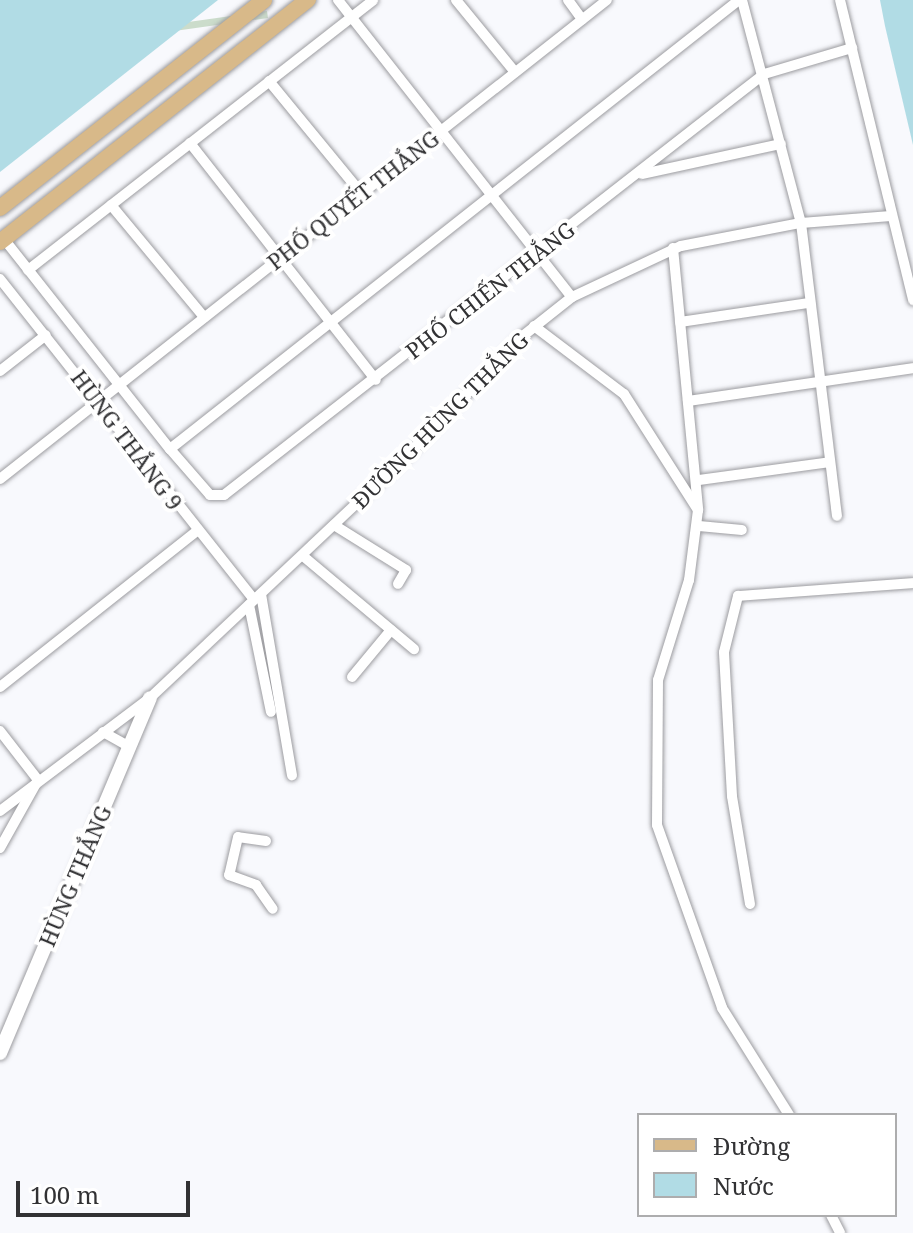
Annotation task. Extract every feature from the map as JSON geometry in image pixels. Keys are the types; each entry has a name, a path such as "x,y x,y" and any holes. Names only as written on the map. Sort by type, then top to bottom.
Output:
{"main road":[{"path":"0,208 264,0"},
{"path":"1,239 308,0"}],"street":[{"path":"338,0 572,297"},
{"path":"28,270 373,0"},
{"path":"456,0 515,72"},
{"path":"568,0 582,19"},
{"name":"PHỐ QUYẾT THẮNG","path":"0,479 607,0"},
{"path":"1,239 170,449 489,192 741,0 764,74 801,223 817,383 837,516"},
{"path":"840,0 913,300"},
{"path":"764,74 852,48"},
{"name":"PHỐ CHIẾN THẮNG","path":"170,449 210,495 232,492 764,74"},
{"path":"269,81 361,193"},
{"path":"190,143 376,380"},
{"path":"637,175 781,144"},
{"path":"111,205 204,317"},
{"path":"534,326 572,297 673,248 801,223 891,216"},
{"path":"673,248 699,480 698,510"},
{"name":"HÙNG THẮNG 9","path":"0,279 100,401 197,531 255,600"},
{"path":"680,322 808,303"},
{"name":"ĐƯỜNG HÙNG THẮNG","path":"0,811 150,698 303,556 534,326 624,394 698,510 699,526 658,680 657,825 722,1008 788,1113"},
{"path":"0,371 46,335"},
{"path":"688,401 913,368"},
{"path":"699,480 830,462"},
{"path":"334,525 406,570 398,584"},
{"path":"699,526 742,530"},
{"path":"0,687 197,531"},
{"path":"303,556 414,649"},
{"path":"750,904 732,796 724,652 738,596 913,583"},
{"path":"255,600 271,712"},
{"path":"255,600 292,775"},
{"path":"352,677 391,630"},
{"name":"HÙNG THẮNG","path":"0,1053 150,698"},
{"path":"0,731 38,780 0,848"},
{"path":"103,732 130,747"},
{"path":"266,841 238,837 229,875 256,885 273,909"}],"green space":[{"path":"267,11 268,18 10,54 9,47"}],"water":[{"path":"0,0 218,0 0,172"},
{"path":"880,0 913,0 913,145 885,26"}]}
